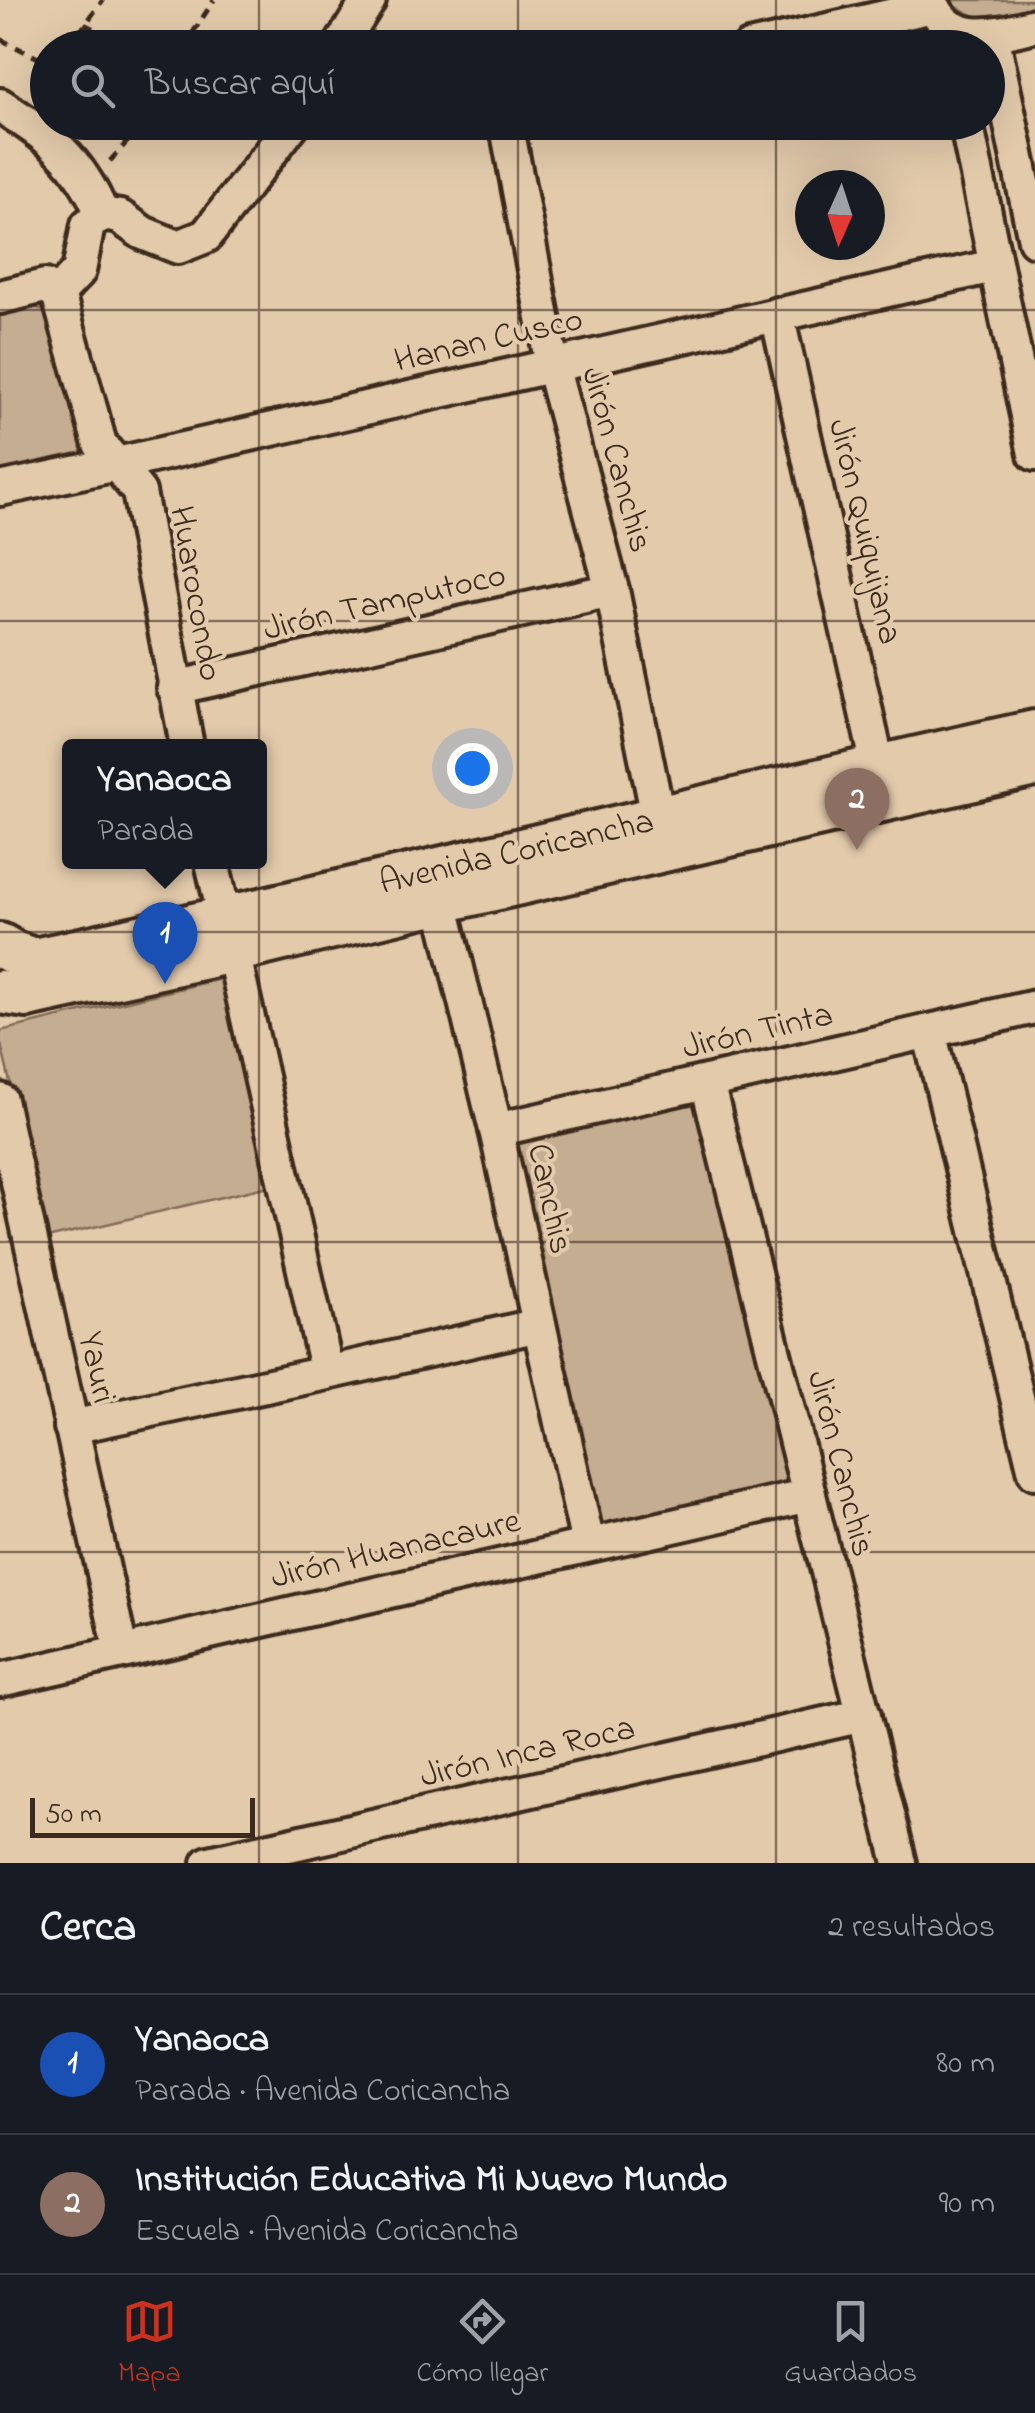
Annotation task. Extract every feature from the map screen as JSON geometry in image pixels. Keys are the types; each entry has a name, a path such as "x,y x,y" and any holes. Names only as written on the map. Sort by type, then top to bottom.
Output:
{"street":[{"path":"350,30 369,0"},
{"path":"878,30 942,21"},
{"path":"1005,31 1035,25"},
{"path":"1005,96 1035,240"},
{"path":"0,105 30,124"},
{"path":"50,140 77,166 102,214"},
{"path":"102,214 120,218 142,233 178,247 206,236 280,140"},
{"name":"Jirón Canchis","path":"509,140 552,364 612,590 658,817"},
{"path":"970,140 1035,454"},
{"path":"0,297 45,286 58,293 79,271 88,225 102,214"},
{"name":"Hanan Cusco","path":"0,488 994,266"},
{"name":"Huarocondo","path":"58,293 100,444 139,492 185,739"},
{"name":"Jirón Quiquijana","path":"777,314 878,766"},
{"name":"Jirón Tamputoco","path":"174,688 612,590"},
{"name":"Avenida Coricancha","path":"437,885 658,817 1035,732"},
{"name":"Avenida Coricancha","path":"0,992 28,996 229,935 437,885 1035,765"},
{"path":"214,869 327,1373"},
{"name":"Canchis","path":"437,885 588,1544"},
{"name":"Avenida Coricancha","path":"0,945 34,960 229,935"},
{"name":"Jirón Tinta","path":"496,1130 1035,1007"},
{"path":"929,1031 1035,1472"},
{"name":"Jirón Canchis","path":"707,1082 900,1863"},
{"name":"Yauri","path":"0,1100 121,1651"},
{"path":"71,1427 539,1325"},
{"name":"Jirón Huanacaure","path":"0,1680 809,1494"},
{"name":"Jirón Inca Roca","path":"209,1863 864,1715"}],"path":[{"path":"80,30 102,0"},
{"path":"195,30 214,0"},
{"path":"84,24 96,30"},
{"path":"0,38 30,54"},
{"path":"85,180 130,140"}],"shaded area":[{"path":"947,0 1035,0 1035,9 989,19"},
{"path":"32,305 49,314 84,461 0,480 0,313"},
{"path":"221,979 269,1186 47,1238 0,1031"},
{"path":"702,1090 801,1488 593,1535 505,1136"}],"place":[{"name":"Institución Educativa Mi Nuevo Mundo","path":"857,850"},
{"name":"Yanaoca","path":"165,984"}]}
